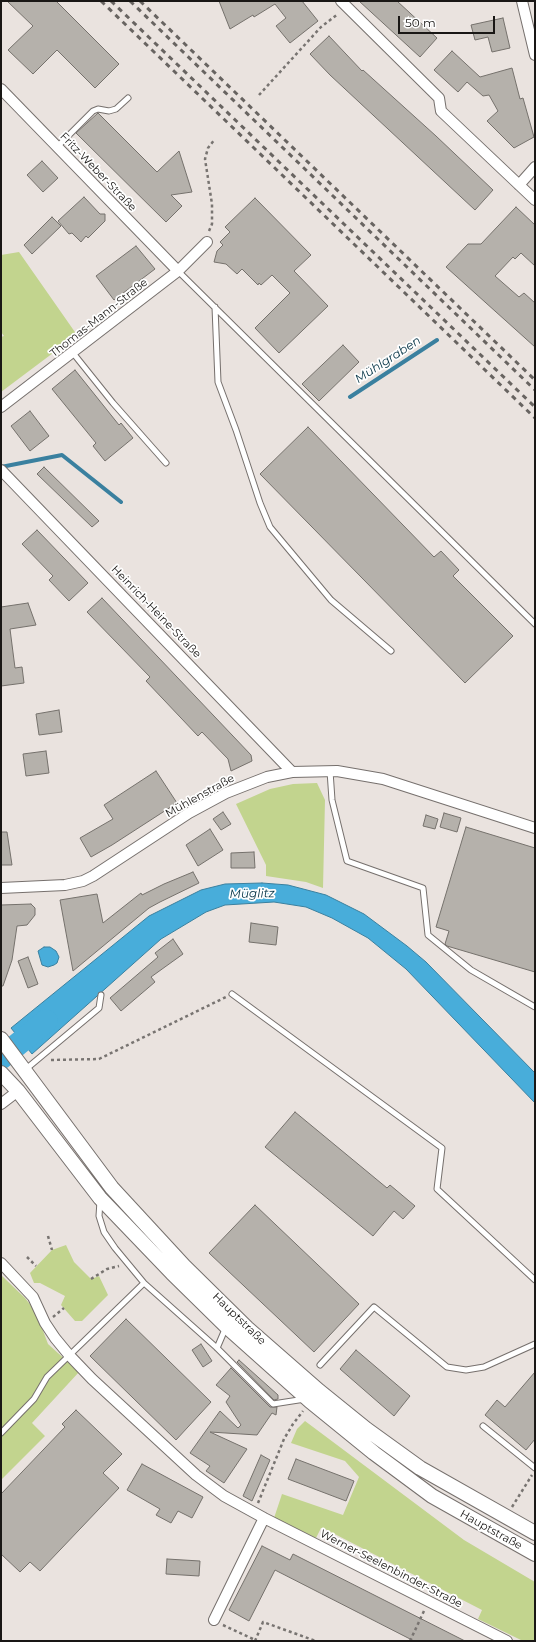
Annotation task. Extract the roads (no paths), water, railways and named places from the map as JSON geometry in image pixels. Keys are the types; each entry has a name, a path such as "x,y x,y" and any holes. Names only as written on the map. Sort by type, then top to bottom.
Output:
{"main road":[{"name":"Hauptstraße","path":"1,1039 112,1188 184,1266 247,1328 298,1374 366,1429 420,1468 535,1533"},
{"name":"Hauptstraße","path":"4,1077 18,1091 100,1198 172,1274 226,1326 309,1400 374,1453 432,1496 535,1554"}],"street":[{"path":"522,1 535,55"},
{"path":"344,4 439,98 441,111 535,200"},
{"name":"Fritz-Weber-Straße","path":"1,89 178,272"},
{"path":"519,185 535,167"},
{"name":"Thomas-Mann-Straße","path":"1,407 178,272 207,242"},
{"name":"Heinrich-Heine-Straße","path":"3,472 292,772"},
{"name":"Mühlenstraße","path":"1,888 65,885 83,880 93,876 189,813 226,793 267,777 292,772 330,771 383,779 535,828"},
{"path":"1,1104 18,1091"},
{"name":"Werner-Seelenbinder-Straße","path":"1,1263 32,1297 51,1333 69,1355 92,1379 187,1468 224,1496 254,1513 507,1641"},
{"path":"214,1620 264,1518"}],"lane":[{"path":"57,147 93,111 98,109 109,111 116,109 128,98"},
{"path":"178,272 535,624"},
{"path":"215,307 218,382 236,430 260,503 270,527 331,600 391,650"},
{"path":"73,353 113,402 166,462"},
{"path":"330,771 332,800 347,861 423,888 428,935 471,970 535,1007"},
{"path":"232,994 442,1148 437,1189 535,1280"},
{"path":"24,1069 37,1060 99,1008 101,995"},
{"path":"100,1198 99,1216 104,1232 144,1283 217,1348 273,1404 309,1400"},
{"path":"1,1433 34,1399 47,1377 144,1283"},
{"path":"320,1365 374,1308 447,1368 466,1370 484,1367 535,1344"},
{"path":"217,1348 226,1326"},
{"path":"483,1426 534,1465"}],"water":[{"path":"262,883 288,885 326,895 364,914 407,946 426,962 535,1073 535,1103 406,969 368,938 332,918 306,907 274,902 225,905 206,912 161,939 32,1054 11,1028 149,916 201,890 225,884"},
{"path":"44,947 50,947 56,951 59,957 57,963 48,967 42,965 38,951"}],"waterway":[{"name":"Mühlgraben","path":"350,397 437,340"},
{"name":"Mühlgraben","path":"1,467 62,455 121,502"},
{"name":"Müglitz","path":"1,1058 46,1021"}],"railway":[{"path":"101,1 535,418"},
{"path":"111,1 535,407"},
{"path":"130,1 535,390"},
{"path":"140,1 535,380"}]}
